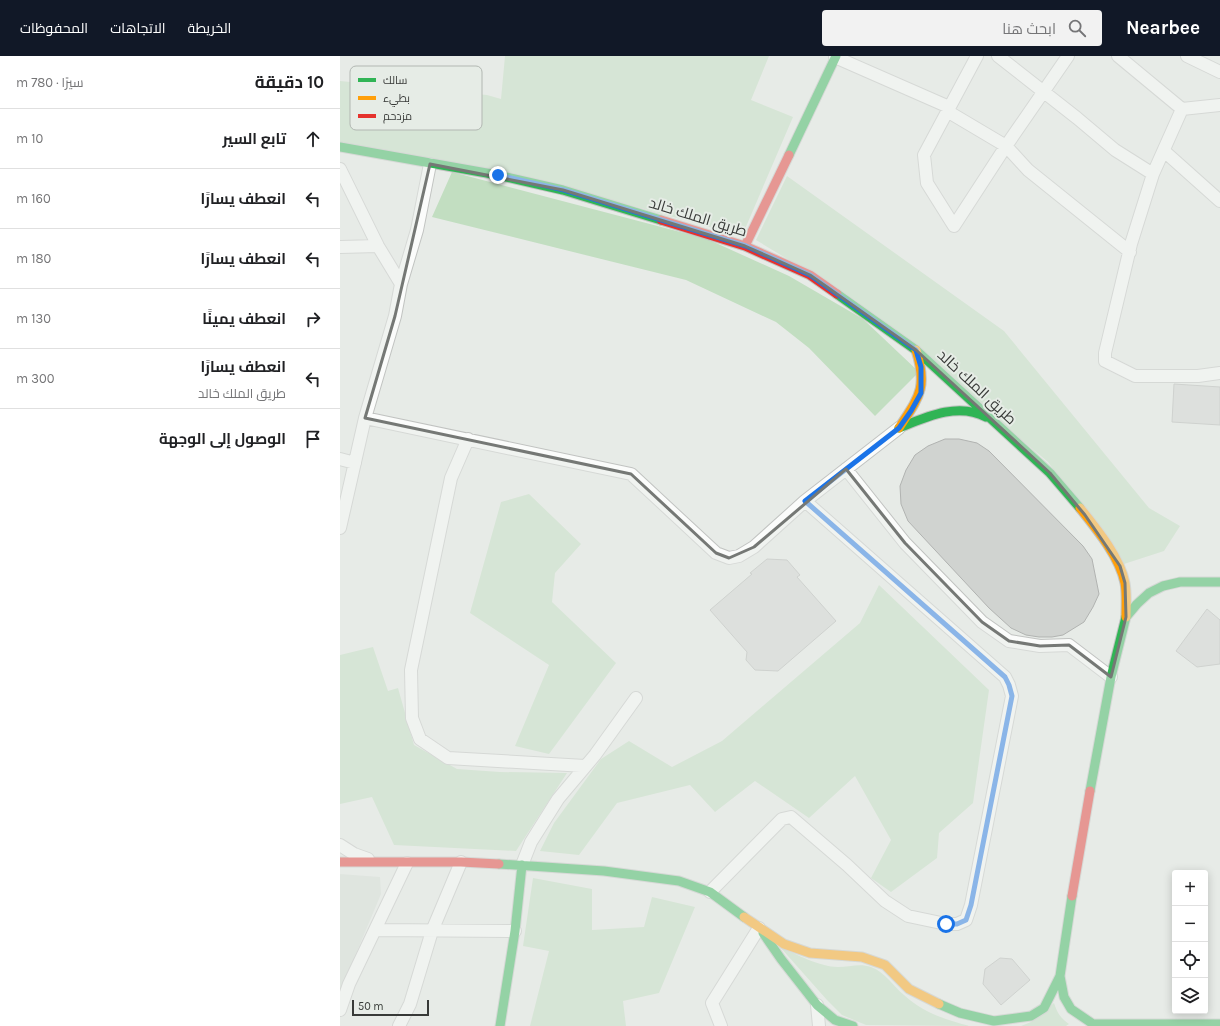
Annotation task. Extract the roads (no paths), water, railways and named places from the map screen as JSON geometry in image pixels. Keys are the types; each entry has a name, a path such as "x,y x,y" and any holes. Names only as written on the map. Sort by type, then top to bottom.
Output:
{"street":[{"path":"746,246 836,56 948,109 1006,146 1028,170 1130,252"},
{"path":"977,56 924,155 927,183 954,226 1042,92 1068,56"},
{"path":"998,56 1115,150 1153,174"},
{"path":"1118,56 1182,109 1220,106"},
{"path":"1187,56 1220,72"},
{"path":"1182,109 1153,174 1130,252 1105,353 1106,361 1134,376 1198,376 1220,373"},
{"name":"طريق الملك خالد","path":"340,147 498,175 564,190 746,246 810,275 916,350 1050,473 1085,515 1110,549 1120,566 1125,583 1126,617"},
{"path":"1164,152 1220,201"},
{"path":"340,528 365,418 395,316 401,284 417,230 430,164"},
{"path":"340,168 378,246 401,284"},
{"path":"340,247 378,246"},
{"path":"899,428 921,393 921,367 916,350"},
{"path":"365,418 631,474 716,553 729,558 739,556 754,547 805,501 899,428 925,418 953,411 968,410 984,415 1008,434"},
{"path":"468,439 451,478 411,670 412,718 420,738 448,758 585,766"},
{"path":"340,460 356,463"},
{"path":"846,469 905,543 982,622 1009,641 1040,646 1069,645 1111,677"},
{"path":"710,892 782,818 791,817 885,901 908,916 946,924 957,924 966,920 971,905 1012,696 1009,685 1005,677 805,501"},
{"path":"1220,582 1180,582 1162,586 1149,592 1126,617 1111,677 1068,918 1060,976 1064,997 1071,1009 1090,1025 1220,1024"},
{"path":"500,1026 515,931 522,865 530,842 558,799 636,698"},
{"path":"340,844 354,854 375,862"},
{"path":"340,862 461,862 522,865 604,871 679,881 710,892 784,944 810,953 862,957 885,964 909,988 938,1004 960,1014 994,1021 1031,1016 1044,1008 1060,976"},
{"path":"399,1026 410,1004 432,931 461,862"},
{"path":"340,1010 349,984 407,863"},
{"path":"760,928 781,959 818,1005 838,1023 853,1026"},
{"path":"721,1026 712,1003 760,928"},
{"path":"375,930 515,931"},
{"path":"818,1005 818,1026"}]}
